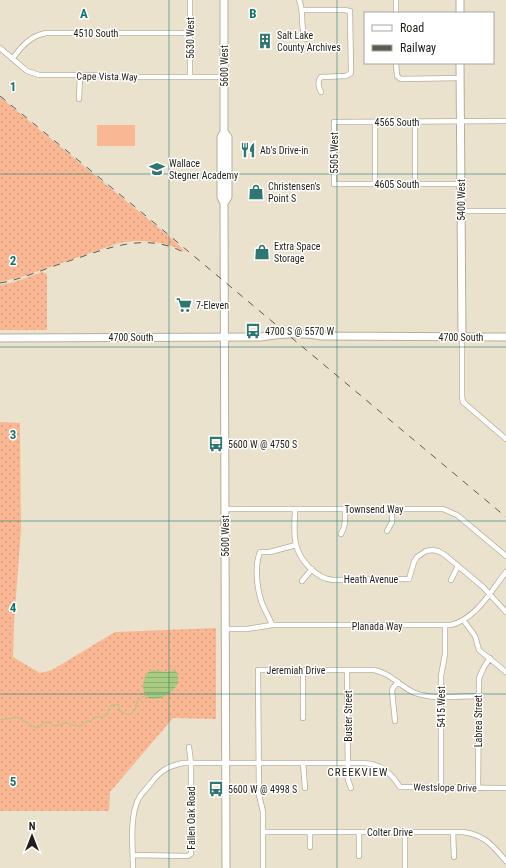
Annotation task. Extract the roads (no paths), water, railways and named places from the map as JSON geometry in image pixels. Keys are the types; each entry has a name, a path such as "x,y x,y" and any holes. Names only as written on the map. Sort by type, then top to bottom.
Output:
{"main road":[{"name":"5600 West","path":"224,0 224,132 221,137 221,197 224,203 226,868"},
{"path":"460,0 460,12"},
{"name":"5400 West","path":"460,64 462,337"},
{"name":"4700 South","path":"0,338 261,337 274,339 307,339 321,336 506,337"}],"street":[{"name":"5630 West","path":"190,0 190,77"},
{"path":"299,0 302,10 303,31 306,39"},
{"path":"396,0 396,12"},
{"path":"302,10 350,11 351,73 346,76 321,77 319,79 321,92"},
{"name":"4510 South","path":"13,58 27,42 34,37 46,33 190,33"},
{"name":"Cape Vista Way","path":"0,48 28,71 36,75 224,77"},
{"path":"396,64 397,76 401,79 460,78"},
{"path":"79,99 80,75"},
{"name":"4565 South","path":"334,122 506,121"},
{"name":"5505 West","path":"334,122 334,184"},
{"path":"375,122 375,184"},
{"path":"415,122 415,184"},
{"name":"4605 South","path":"334,184 461,184"},
{"path":"461,210 506,210"},
{"path":"462,337 463,402 506,439"},
{"name":"Townsend Way","path":"225,509 437,508 451,511 506,556"},
{"name":"Heath Avenue","path":"294,509 296,545 302,557 312,569 322,577 329,579 409,579 412,566 417,557 432,550 445,555 490,592 506,612"},
{"path":"341,534 345,523 345,509"},
{"path":"387,531 392,522 392,509"},
{"path":"272,626 260,598 258,587 258,558 260,552 270,552 296,545"},
{"path":"451,580 458,566"},
{"path":"302,581 312,569"},
{"path":"506,572 472,614 464,621 475,636 479,650 506,672"},
{"name":"Planada Way","path":"225,629 247,629 272,626 445,626 464,621"},
{"name":"5415 West","path":"441,788 441,670 445,650 445,626"},
{"name":"Labrea Street","path":"478,788 479,678 490,658"},
{"name":"Jeremiah Drive","path":"263,868 263,812 259,795 258,670 380,671 386,673 415,693 441,696 478,696"},
{"path":"303,670 303,718"},
{"name":"Buster Street","path":"347,670 348,780 351,788"},
{"path":"395,721 392,691 398,682"},
{"name":"Fallen Oak Road","path":"133,856 188,856 191,854 192,763 189,747"},
{"name":"Westslope Drive","path":"133,868 133,819 135,808 140,798 158,774 172,765 192,763 373,763 389,772 400,787 506,788"},
{"path":"303,763 305,788"},
{"name":"Colter Drive","path":"262,832 470,833 482,838 492,845 506,861"},
{"path":"310,832 310,847"},
{"path":"359,832 359,856"},
{"path":"405,832 405,868"},
{"path":"453,832 454,857"}],"waterway":[{"path":"0,720 17,717 36,728 45,722 54,726 64,723 78,726 87,721 91,721 96,717 104,717 107,715 110,707 115,704 118,704 120,711 129,715 135,710 137,701 146,695"}],"railway":[{"path":"0,96 506,517"},
{"path":"0,283 15,280 97,252 123,245 136,243 161,244 187,254"}],"place":[{"name":"Salt Lake County Archives","path":"265,41"},
{"name":"Ab's Drive-in","path":"248,150"},
{"name":"Wallace Stegner Academy","path":"157,169"},
{"name":"Christensen's Point S","path":"256,192"},
{"name":"Extra Space Storage","path":"262,252"},
{"name":"7-Eleven","path":"184,305"},
{"name":"4700 S @ 5570 W","path":"253,331"},
{"name":"5600 W @ 4750 S","path":"216,444"},
{"name":"5600 W @ 4998 S","path":"216,789"}],"district":[{"name":"CREEKVIEW","path":"358,772"}]}
